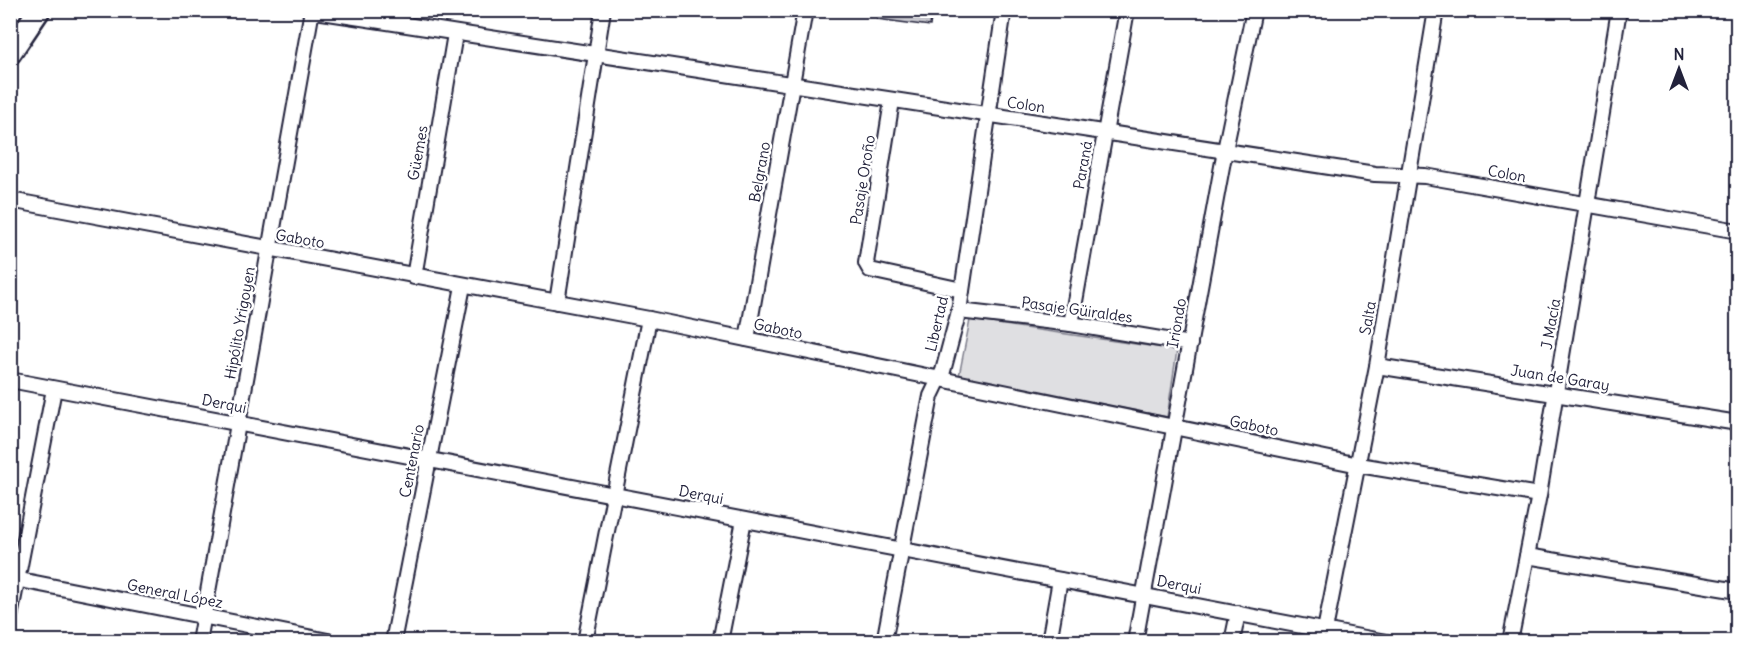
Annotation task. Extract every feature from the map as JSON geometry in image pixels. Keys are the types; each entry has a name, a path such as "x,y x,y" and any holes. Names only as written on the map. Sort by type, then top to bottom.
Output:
{"main road":[{"path":"10,53 39,10"}],"street":[{"path":"557,302 603,10"},
{"name":"Belgrano","path":"747,339 805,10"},
{"name":"Libertad","path":"884,642 931,396 939,380 959,311 1004,10"},
{"name":"Paraná","path":"1071,324 1127,10"},
{"name":"Iriondo","path":"1135,642 1225,150 1254,10"},
{"name":"Salta","path":"1325,630 1377,366 1436,10"},
{"name":"J Macía","path":"1510,642 1539,495 1619,10"},
{"name":"Colon","path":"311,11 596,57 1375,174 1425,176 1737,231"},
{"name":"Hipólito Yrigoyen","path":"199,642 311,11"},
{"name":"Güemes","path":"414,277 455,34"},
{"name":"Pasaje Oroño","path":"892,101 866,263 870,270 962,290"},
{"name":"Gaboto","path":"10,200 649,319 1359,465 1539,495"},
{"name":"Centenario","path":"393,642 464,286"},
{"name":"Pasaje Güiraldes","path":"959,311 1071,324 1190,344"},
{"path":"585,642 616,495 649,319"},
{"name":"Juan de Garay","path":"1377,366 1737,423"},
{"name":"Derqui","path":"10,380 1386,642"},
{"path":"10,618 14,579 54,389"},
{"path":"720,642 744,520"},
{"path":"1527,556 1737,591"},
{"name":"General López","path":"14,579 333,642"},
{"path":"1049,642 1060,580"},
{"path":"1232,642 1238,613"}],"shaded area":[{"path":"970,320 1177,350 1167,417 959,376"}],"building":[{"path":"878,10 932,10 930,26 877,19"}]}
